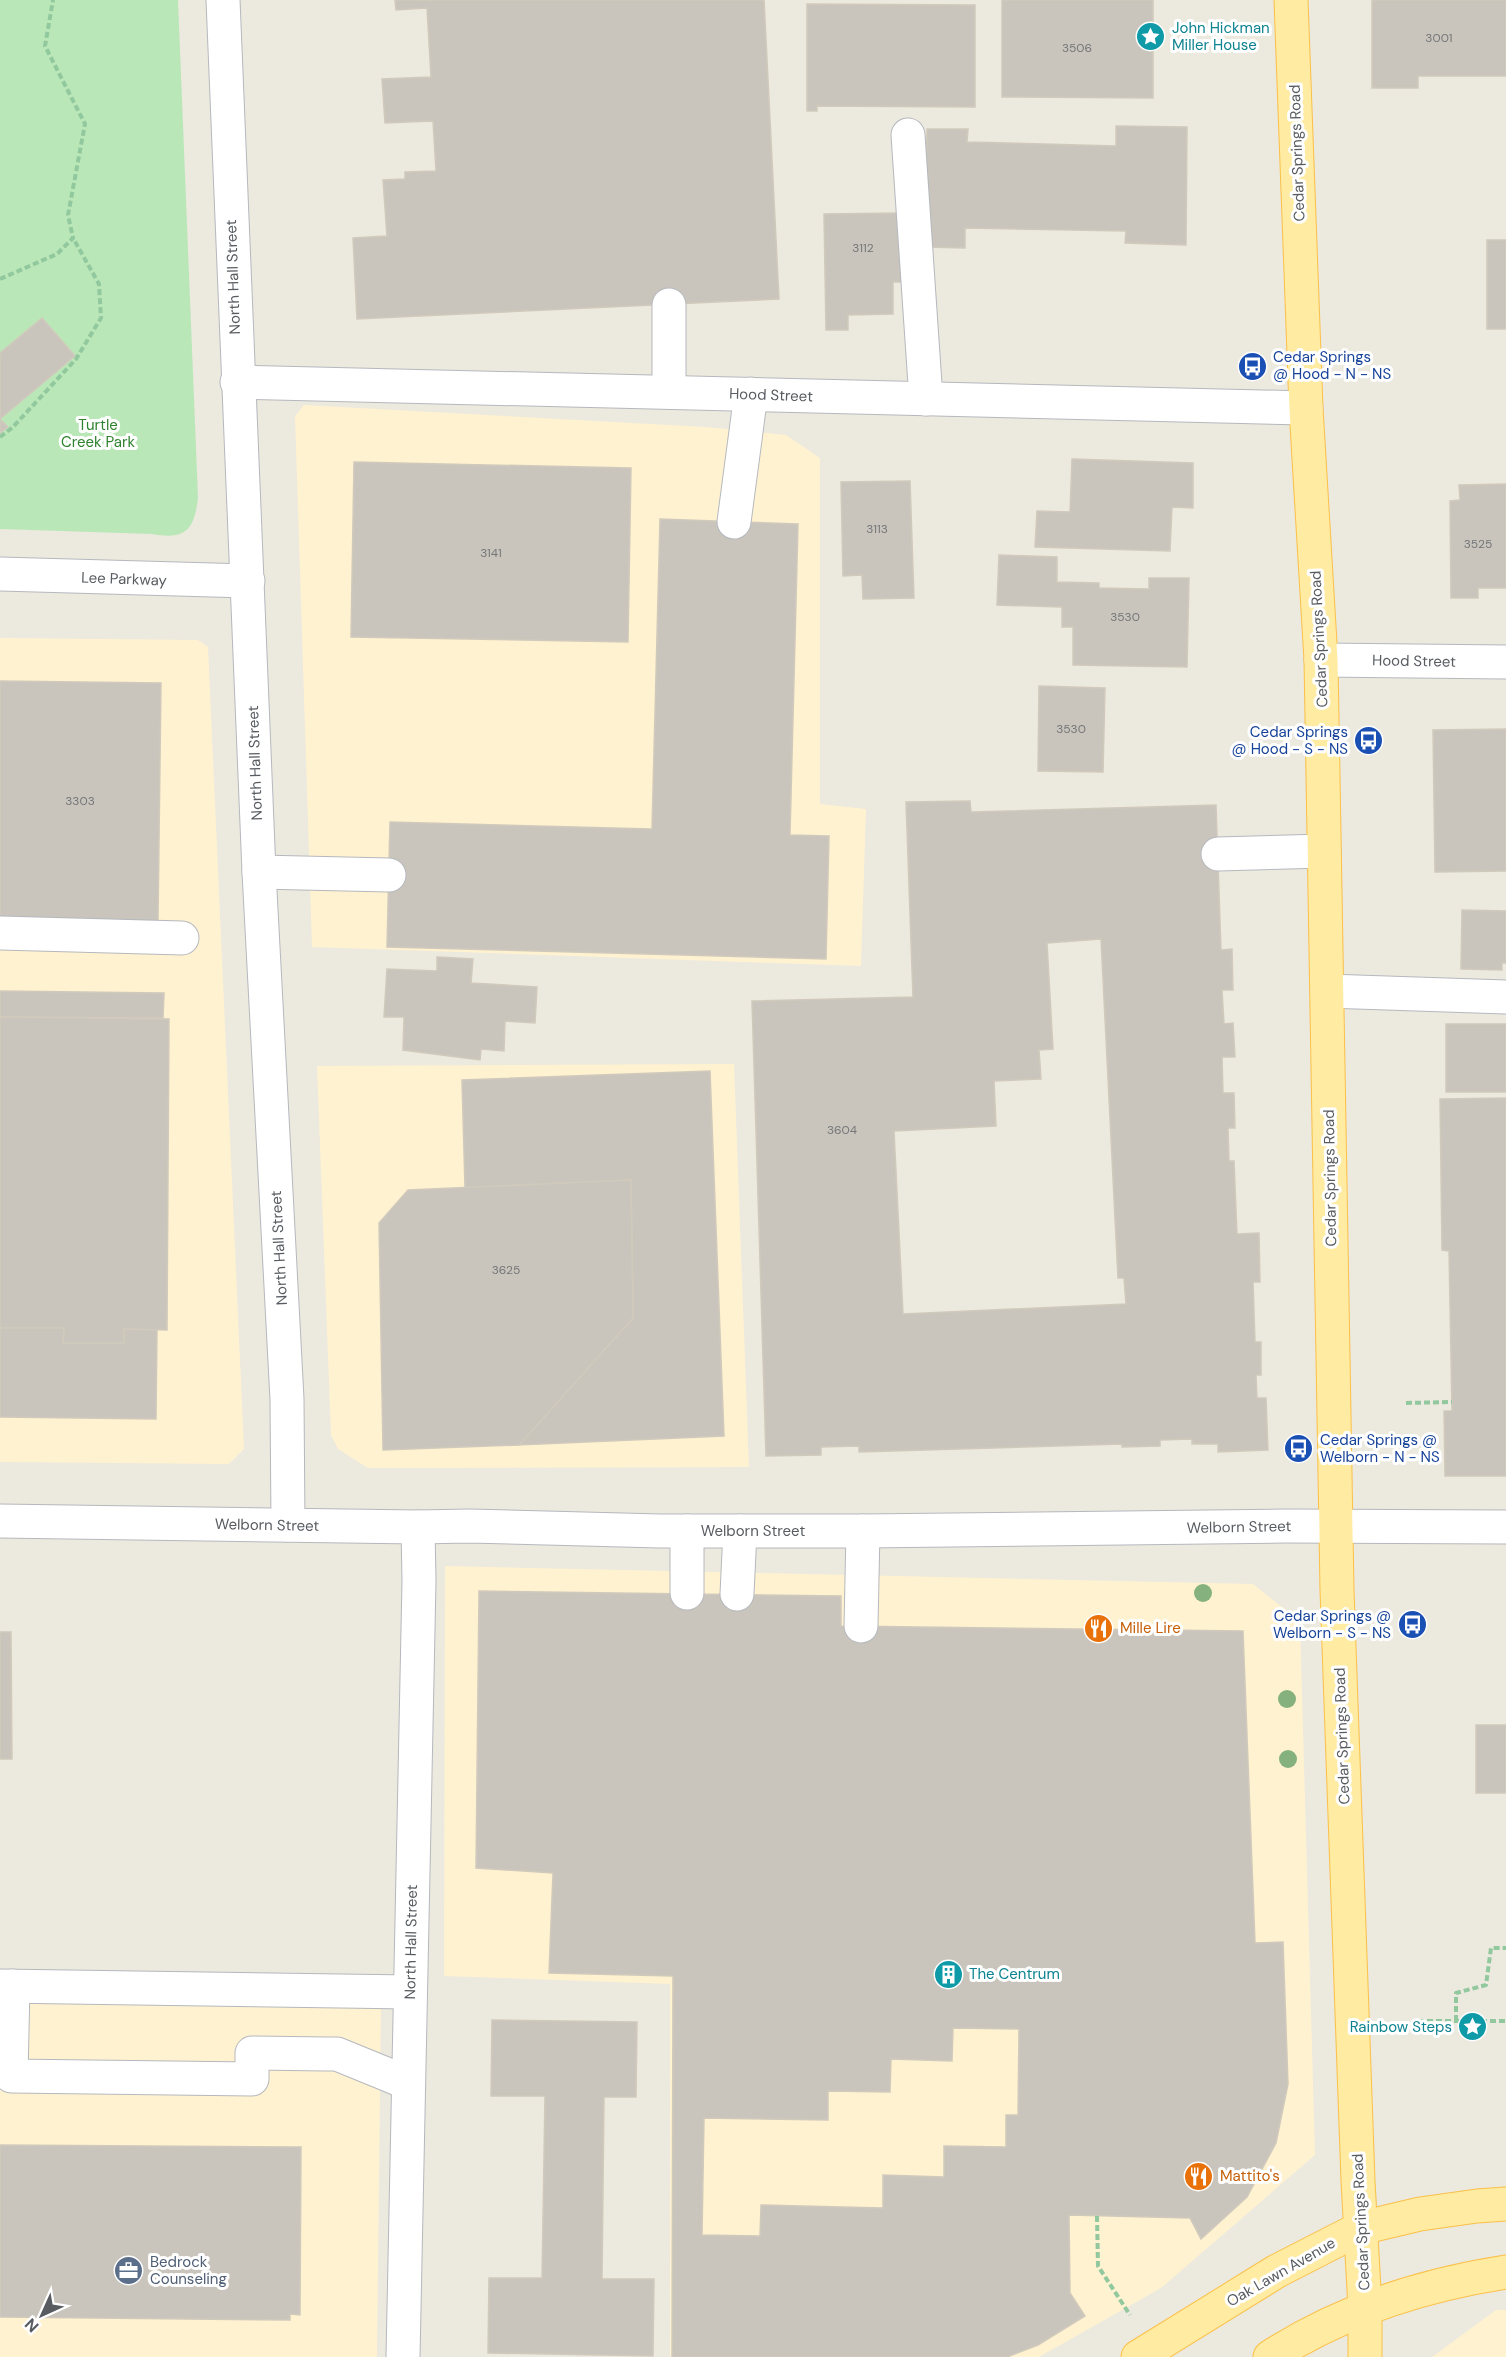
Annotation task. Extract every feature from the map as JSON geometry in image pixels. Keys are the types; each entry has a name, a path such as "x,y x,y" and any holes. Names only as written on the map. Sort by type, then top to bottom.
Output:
{"main road":[{"name":"Cedar Springs Road","path":"1291,0 1306,408 1321,660 1336,1527 1365,2357"},
{"name":"Oak Lawn Avenue","path":"1138,2357 1277,2271 1361,2228 1420,2214 1506,2204"},
{"path":"1270,2357 1300,2337 1365,2308 1435,2285 1506,2272"}],"street":[{"name":"North Hall Street","path":"223,0 237,382 249,581 259,872 287,1399 288,1526"},
{"path":"908,135 926,399"},
{"path":"669,305 669,392"},
{"name":"Hood Street","path":"237,382 1306,408"},
{"path":"734,522 751,394"},
{"name":"Lee Parkway","path":"0,574 249,581"},
{"name":"Hood Street","path":"1321,660 1506,663"},
{"path":"1218,854 1324,851"},
{"path":"259,872 389,875"},
{"path":"0,933 182,938"},
{"path":"1327,991 1506,997"},
{"name":"Welborn Street","path":"0,1521 863,1532 1506,1527"},
{"name":"North Hall Street","path":"403,2357 419,1581 418,1527"},
{"path":"687,1531 687,1593"},
{"path":"737,1594 740,1531"},
{"path":"861,1626 863,1532"},
{"path":"408,2083 337,2054 252,2053 252,2079 12,2076 6,1986 410,1992"}],"path":[{"path":"0,437 13,427 76,359 101,318 99,284 73,238 68,215 85,124 45,46 52,0"},
{"path":"0,279 57,254 73,238"},
{"path":"1406,1402 1452,1401"},
{"path":"1456,2021 1456,1993 1486,1985 1491,1948 1506,1948"},
{"path":"1418,2021 1506,2021"},
{"path":"1097,2216 1098,2266 1130,2316"}],"shaded area":[{"path":"304,405 706,427 786,435 820,458 820,804 866,809 861,966 312,947 295,416"},
{"path":"0,638 198,640 208,647 244,1449 229,1464 0,1462"},
{"path":"734,1064 749,1467 368,1468 338,1449 331,1435 317,1066"},
{"name":"The Centrum","path":"445,1566 1253,1584 1300,1621 1315,2155 1161,2288 1039,2357 670,2357 670,1984 444,1976"},
{"path":"0,1995 381,2003 377,2357 0,2357"},
{"path":"1496,2310 1506,2310 1506,2357 1432,2357"}],"green space":[{"name":"Turtle Creek Park","path":"0,0 178,0 198,498 191,525 180,534 0,529"}],"building":[{"path":"395,0 764,0 779,299 357,319 353,238 387,236 383,180 405,179 405,172 436,171 433,121 385,123 382,79 431,77 427,8 396,10"},
{"path":"1002,0 1153,0 1153,98 1002,97"},
{"path":"1372,0 1506,0 1506,76 1418,76 1418,88 1372,88"},
{"path":"807,4 975,5 975,107 817,106 817,111 807,111"},
{"path":"1116,126 1187,127 1186,245 1125,243 1126,231 965,228 965,248 925,247 927,129 968,129 967,142 1116,146"},
{"path":"900,213 901,282 893,282 893,314 848,315 848,330 826,330 824,214"},
{"path":"1487,240 1506,240 1506,329 1487,329"},
{"path":"42,318 75,356 0,419 0,353"},
{"path":"0,419 8,427 0,433"},
{"path":"1072,459 1193,463 1193,508 1172,507 1170,551 1035,547 1037,511 1070,512"},
{"path":"354,462 631,468 628,642 351,637"},
{"path":"910,481 914,598 863,599 862,575 843,576 841,482"},
{"path":"1506,484 1506,588 1478,588 1478,598 1451,598 1450,501 1460,500 1459,485"},
{"path":"660,519 798,524 790,835 829,836 826,959 387,947 390,822 652,829"},
{"path":"999,555 1057,557 1057,582 1099,583 1099,588 1149,589 1149,578 1189,578 1187,667 1073,665 1073,627 1062,627 1062,607 997,605"},
{"path":"0,681 161,683 158,921 0,919"},
{"path":"1039,686 1105,688 1103,772 1038,771"},
{"path":"1506,729 1506,871 1435,872 1433,730"},
{"path":"970,801 971,812 1216,805 1221,950 1232,949 1233,990 1222,990 1224,1024 1233,1023 1235,1057 1222,1057 1223,1093 1234,1093 1235,1128 1228,1128 1229,1161 1234,1161 1237,1234 1259,1233 1260,1282 1253,1282 1255,1342 1261,1342 1261,1375 1256,1375 1257,1398 1266,1398 1268,1450 1218,1452 1218,1444 1192,1444 1192,1439 1160,1440 1160,1446 1122,1447 1122,1444 859,1452 859,1446 821,1447 821,1455 766,1456 752,1001 913,997 906,802","holes":["1101,939 1118,1278 1124,1278 1126,1304 903,1314 894,1131 996,1126 994,1081 1041,1079 1039,1050 1053,1049 1047,943"]},
{"path":"1462,910 1506,911 1506,963 1502,963 1502,970 1461,969"},
{"path":"437,957 473,959 471,983 537,987 535,1023 505,1021 504,1051 481,1049 480,1060 403,1050 404,1017 384,1017 387,969 437,971"},
{"path":"0,991 164,993 163,1018 0,1017"},
{"path":"0,1017 169,1019 167,1330 124,1329 124,1343 63,1343 64,1328 0,1328"},
{"path":"1446,1024 1506,1024 1506,1092 1446,1092"},
{"path":"710,1071 724,1436 519,1445 633,1318 631,1180 465,1188 462,1080"},
{"path":"1506,1098 1506,1476 1445,1476 1444,1411 1452,1411 1449,1251 1442,1250 1440,1099"},
{"path":"631,1180 633,1318 519,1445 383,1450 379,1223 408,1190"},
{"path":"0,1328 64,1328 63,1343 124,1343 124,1329 157,1330 156,1419 0,1417"},
{"name":"The Centrum","path":"479,1591 841,1596 841,1626 1243,1631 1255,1943 1283,1942 1288,2084 1276,2143 1247,2197 1201,2239 1190,2218 1069,2215 1070,2293 1085,2316 1038,2345 1007,2357 672,2357 673,1976 549,1973 553,1873 476,1868","holes":["953,2028 1019,2029 1018,2115 1006,2115 1006,2147 944,2146 944,2177 883,2175 883,2208 761,2205 760,2236 702,2235 704,2118 828,2120 828,2091 890,2092 891,2059 952,2061"]},
{"path":"0,1632 11,1632 12,1759 0,1759"},
{"path":"1476,1725 1506,1725 1506,1793 1476,1793"},
{"path":"492,2020 637,2022 636,2097 604,2097 602,2279 654,2279 653,2356 488,2353 489,2278 542,2278 545,2096 491,2096"},
{"path":"0,2145 301,2147 300,2315 290,2314 290,2320 0,2317"}],"place":[{"name":"John Hickman Miller House","path":"1151,37"},
{"name":"Cedar Springs @ Hood - N - NS","path":"1252,366"},
{"name":"Cedar Springs @ Hood - S - NS","path":"1369,741"},
{"name":"Cedar Springs @ Welborn - N - NS","path":"1299,1449"},
{"name":"Cedar Springs @ Welborn - S - NS","path":"1412,1625"},
{"name":"Mille Lire","path":"1099,1628"},
{"name":"The Centrum","path":"948,1974"},
{"name":"Rainbow Steps","path":"1473,2027"},
{"name":"Mattito's","path":"1199,2176"},
{"name":"Bedrock Counseling","path":"129,2271"}]}
